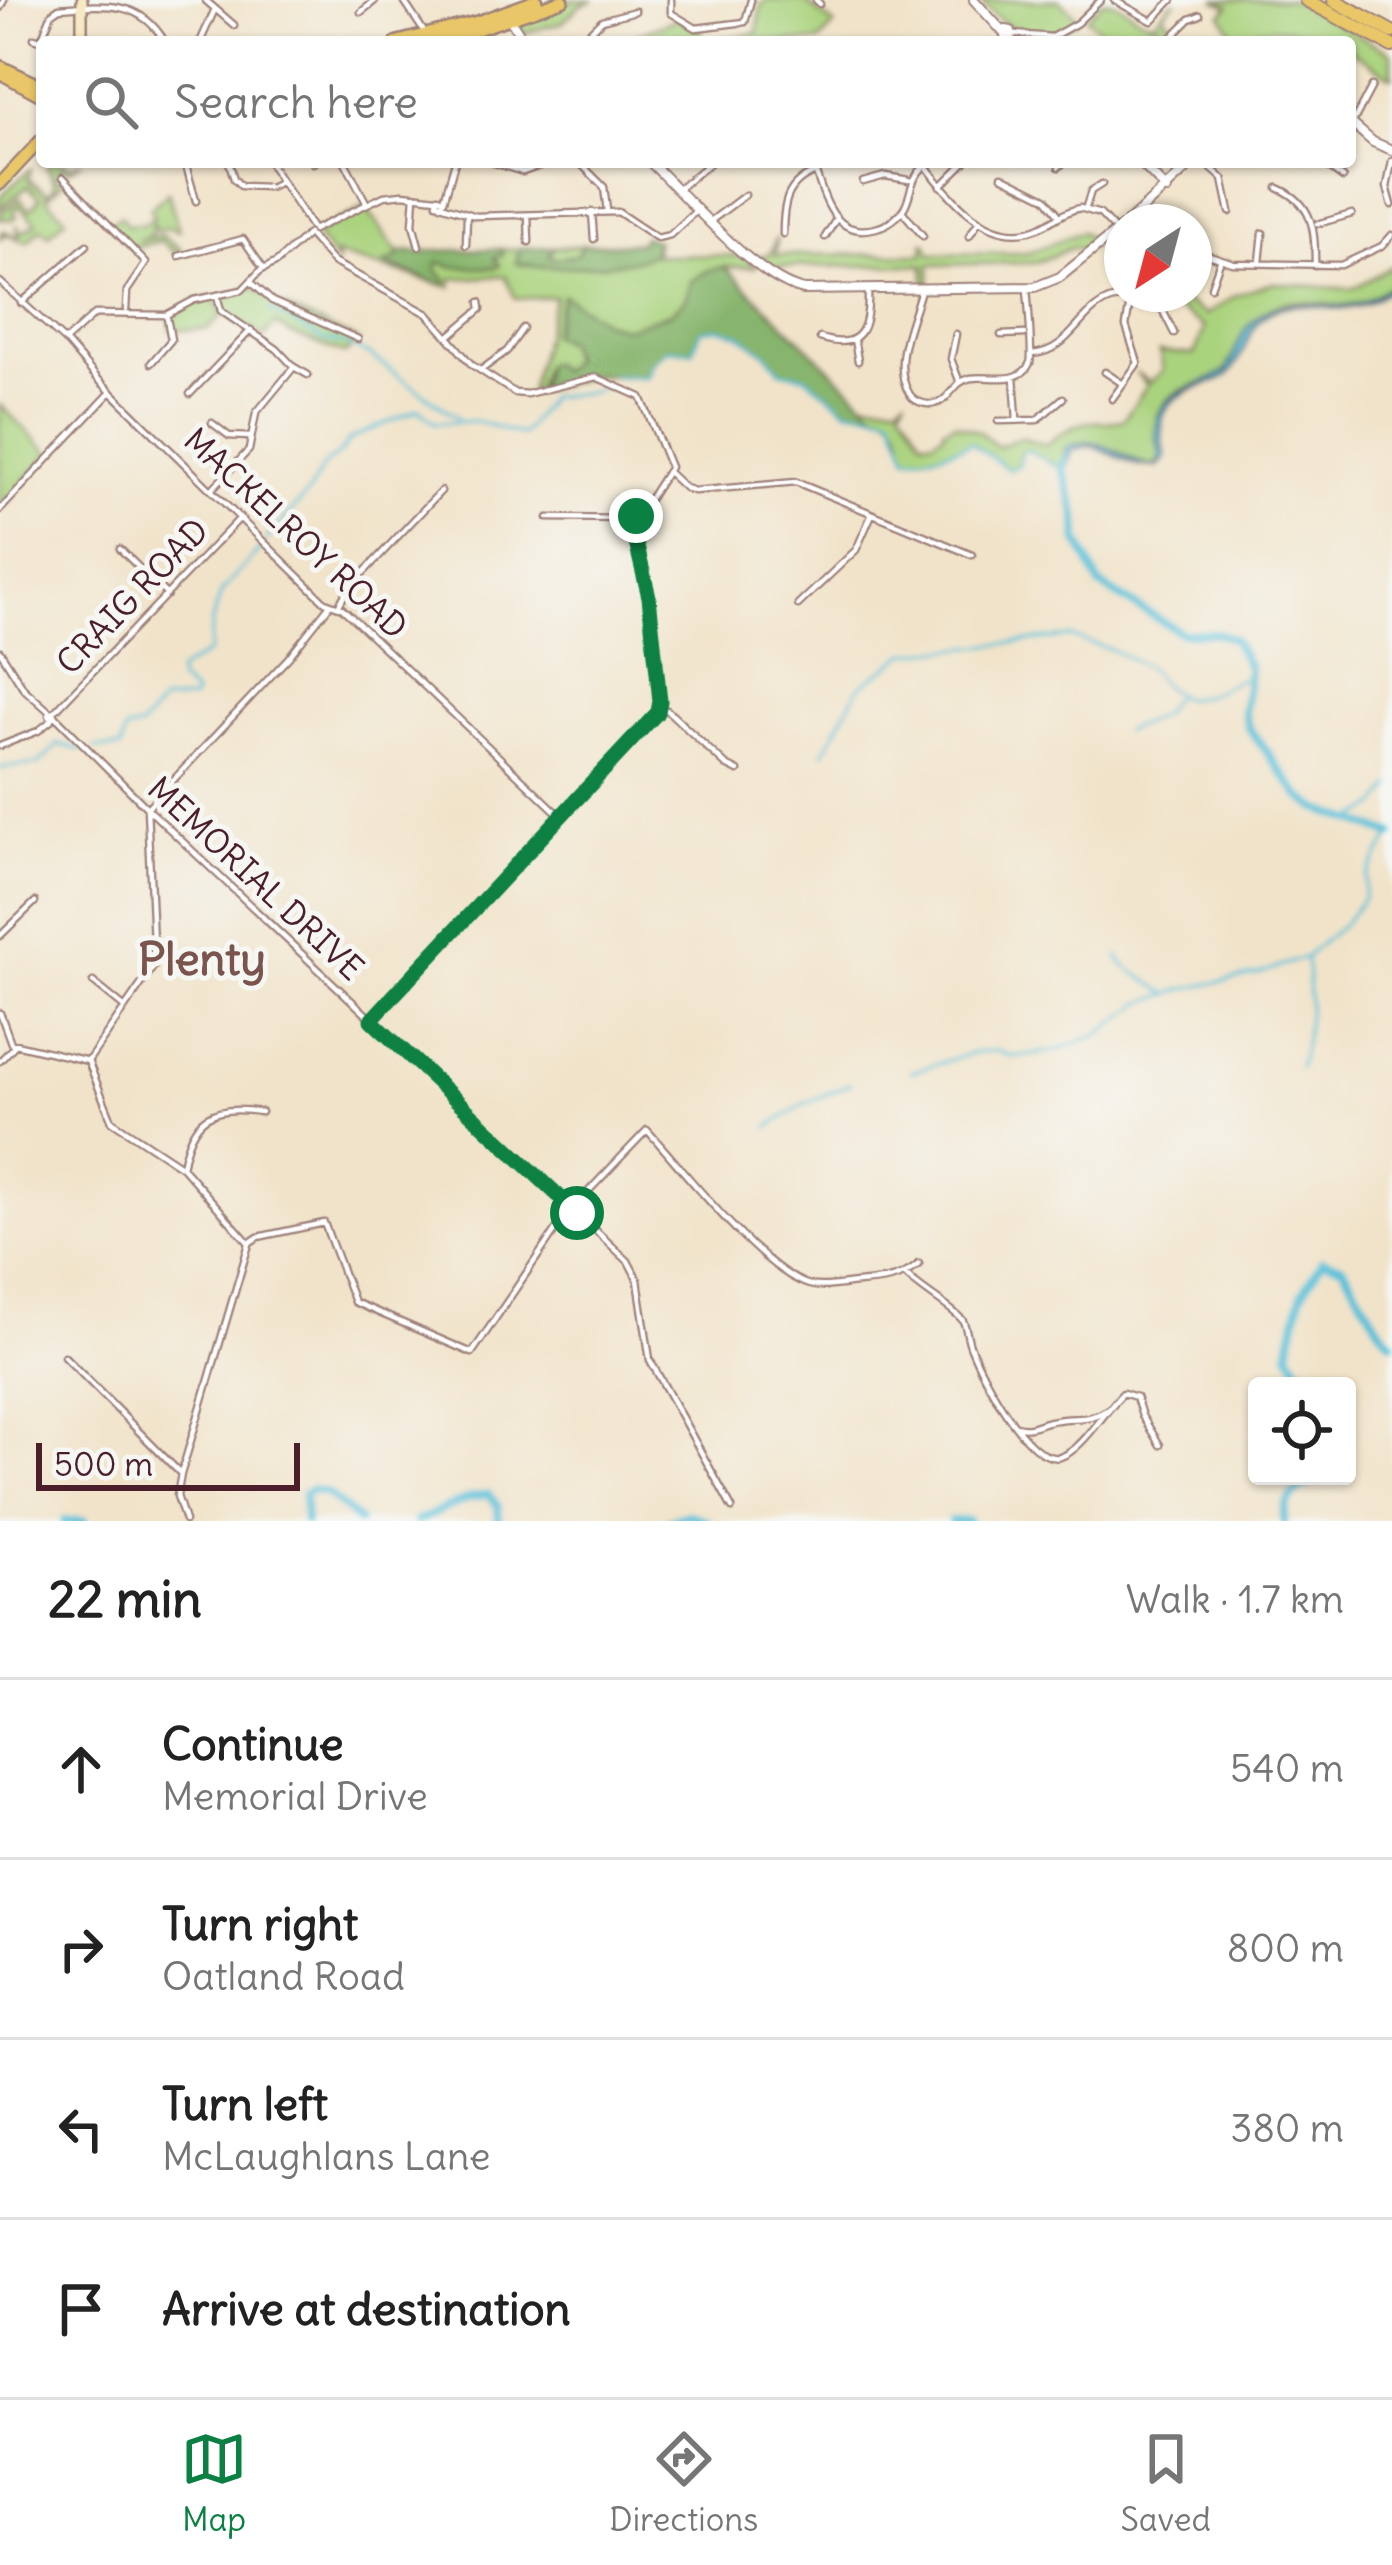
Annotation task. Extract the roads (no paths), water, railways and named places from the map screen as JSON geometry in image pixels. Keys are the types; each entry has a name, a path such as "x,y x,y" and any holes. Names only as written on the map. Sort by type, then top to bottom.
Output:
{"highway":[{"path":"1306,0 1392,46"},
{"path":"1334,0 1392,32"}],"main road":[{"path":"510,14 537,0"},
{"path":"437,36 563,0"},
{"path":"82,3 82,36"},
{"path":"0,70 36,84"},
{"path":"0,70 36,92"},
{"path":"0,188 36,146"},
{"path":"0,188 36,155"}],"street":[{"path":"0,8 4,0"},
{"path":"205,0 234,25"},
{"path":"361,12 376,0"},
{"path":"403,0 423,36"},
{"path":"671,0 670,13 696,28 745,22 751,0"},
{"path":"974,0 1009,34 1056,34 1101,0"},
{"path":"1114,0 1153,20 1172,0"},
{"path":"42,36 54,11 82,3 137,8 155,22 161,36"},
{"path":"203,36 214,9"},
{"path":"585,36 599,22 635,11"},
{"path":"510,14 523,36"},
{"path":"1174,36 1200,15"},
{"path":"1356,114 1372,86"},
{"path":"1356,127 1392,150"},
{"path":"1392,161 1388,187 1392,205"},
{"path":"187,168 196,201"},
{"path":"231,168 235,182 243,188 269,188 281,182"},
{"path":"273,168 335,263 424,311 480,371 520,395 596,376 633,390 646,405 667,455 668,473 633,519 649,597 659,709 371,1020"},
{"path":"348,168 367,204"},
{"path":"440,201 453,168"},
{"path":"585,168 604,187 607,211"},
{"path":"656,168 764,272 800,290 918,293 1028,288 1058,279 1104,242"},
{"path":"678,189 704,168"},
{"path":"814,168 836,220 868,230 902,211 911,180 920,168"},
{"path":"928,168 951,200 998,229 1037,228 1059,215 1086,208 1104,216"},
{"path":"941,186 959,168"},
{"path":"1146,168 1168,189"},
{"path":"1150,204 1188,168"},
{"path":"1211,168 1222,177 1230,212"},
{"path":"1329,168 1343,178"},
{"path":"783,235 792,186 816,172"},
{"path":"862,182 885,176 911,180"},
{"path":"1002,176 1046,198 1059,215"},
{"path":"63,177 146,263 126,294 126,311"},
{"path":"1086,208 1090,193 1102,184"},
{"path":"1278,188 1306,209 1315,225 1315,265"},
{"path":"64,341 92,315 126,311 166,315 194,300 242,290 294,245 390,195 424,197 467,214 607,211 625,215 657,238 670,235 696,208"},
{"path":"415,195 412,224 419,247"},
{"path":"711,221 745,195"},
{"path":"902,211 922,236"},
{"path":"592,212 594,239"},
{"path":"466,245 467,214"},
{"path":"528,214 530,242"},
{"path":"1315,225 1352,214"},
{"path":"969,236 981,219"},
{"path":"825,236 836,220"},
{"path":"1260,264 1263,233"},
{"path":"1212,257 1260,264 1352,263 1392,235"},
{"path":"182,255 243,239 263,268"},
{"path":"21,303 87,245"},
{"path":"1212,284 1220,260"},
{"name":"MACKELROY ROAD","path":"0,282 329,605 339,605 562,817"},
{"path":"250,282 272,301 358,338"},
{"path":"918,293 903,346 909,394 921,403 936,404 960,382 1014,377 1025,371 1033,354 1028,288"},
{"path":"820,338 837,343 854,339 868,322 868,290"},
{"path":"217,295 221,311 308,375"},
{"path":"1033,354 1059,346 1104,303"},
{"path":"1112,400 1138,363 1126,326 1129,312"},
{"path":"1164,312 1174,333"},
{"path":"448,337 474,314"},
{"path":"150,364 171,340 166,315"},
{"path":"480,371 507,351 522,328"},
{"path":"188,395 251,330"},
{"path":"956,334 951,359 960,382"},
{"path":"1001,334 1028,334"},
{"path":"854,339 857,361"},
{"path":"212,489 249,450 258,409 294,368"},
{"path":"1105,372 1121,382"},
{"path":"1014,377 1017,421"},
{"path":"0,510 111,392"},
{"path":"998,421 1041,418 1063,398"},
{"path":"211,422 229,436 251,437"},
{"path":"668,473 694,491 796,482 972,555"},
{"path":"339,605 441,491"},
{"path":"798,605 856,550 872,514"},
{"name":"CRAIG ROAD","path":"0,746 41,729 240,518"},
{"path":"548,518 633,519"},
{"path":"120,549 167,595"},
{"path":"88,1061 154,966 147,808 288,658 329,605"},
{"name":"MEMORIAL DRIVE","path":"0,651 24,689 147,808 613,1243 633,1267 650,1360 732,1508"},
{"path":"659,709 667,710 738,771"},
{"path":"0,936 35,902"},
{"path":"93,982 125,1008"},
{"path":"0,1013 15,1045 88,1061"},
{"path":"0,1060 15,1045"},
{"path":"88,1061 112,1120 182,1167 249,1243"},
{"path":"182,1167 190,1135 203,1119 224,1110 261,1112"},
{"path":"249,1243 324,1223 354,1302 472,1354 570,1206 647,1130 757,1250 812,1286 906,1275 919,1264"},
{"path":"185,1521 177,1496 181,1474 249,1243"},
{"path":"906,1275 924,1294 960,1316 1000,1408 1042,1454 1062,1456 1089,1436 1123,1393 1136,1397 1160,1445"},
{"path":"64,1356 181,1474"},
{"path":"1016,1426 1031,1430 1059,1419 1094,1418 1112,1407"}],"water":[{"path":"1392,285 1392,289 1355,307 1293,305 1265,316 1228,375 1170,404 1162,421 1166,457 1158,467 1137,465 1090,445 1073,450 1065,470 1061,468 1066,449 1089,443 1156,466 1160,452 1156,430 1164,406 1181,392 1225,372 1244,333 1264,312 1290,304 1345,306 1372,298"}],"waterway":[{"path":"270,310 323,340 371,356 458,418"},
{"path":"613,376 647,377 652,363 667,349 693,351 701,330 718,328 739,334 767,354 780,371 805,376 847,409 892,415 908,457 971,443 1009,470 1018,466 1027,450 1063,469"},
{"path":"266,540 350,439 419,409 435,423 476,421 521,435 550,397 591,392 605,384"},
{"path":"1065,459 1078,540 1100,585 1182,633 1217,633 1233,639 1249,668 1244,713 1248,727 1299,795 1318,809 1392,834"},
{"path":"94,748 121,748 125,731 140,728 162,702 192,700 194,694 178,681 179,671 209,652 222,591 263,546"},
{"path":"824,752 859,687 907,653 1071,637 1147,667 1184,699 1207,695 1249,675"},
{"path":"1124,731 1160,716 1175,695"},
{"path":"0,768 39,764 59,744 81,750"},
{"path":"1354,820 1379,805 1392,786"},
{"path":"1299,1068 1308,1012 1306,957 1363,899 1367,876 1392,834"},
{"path":"1392,946 1388,955 1392,963"},
{"path":"1118,956 1126,967 1168,994"},
{"path":"911,1072 977,1052 997,1051 1013,1057 1055,1051 1098,1035 1142,1003 1259,974 1306,957"},
{"path":"769,1127 804,1104 850,1084"},
{"path":"1306,1377 1289,1352 1301,1296 1322,1260 1343,1266 1392,1342"},
{"path":"1284,1521 1291,1497 1307,1485"},
{"path":"305,1521 304,1494 311,1490 326,1493 359,1521"},
{"path":"417,1521 488,1494 498,1506 499,1521"},
{"path":"668,1521 688,1514 707,1521"},
{"path":"65,1521 84,1521"},
{"path":"951,1521 968,1521"}],"district":[{"name":"Plenty","path":"202,959"}]}
